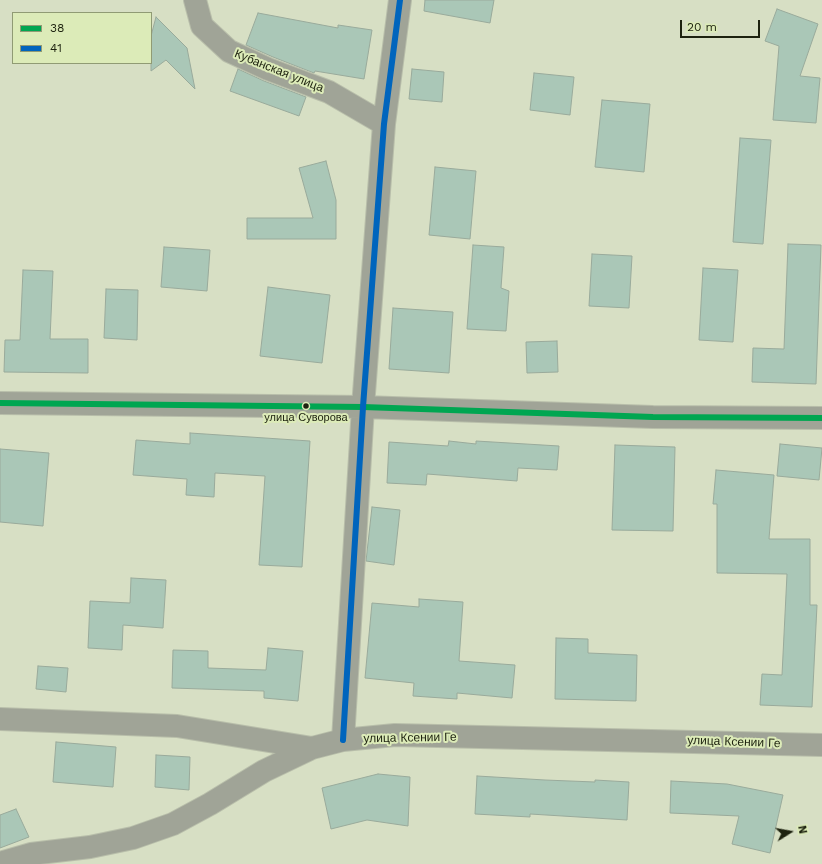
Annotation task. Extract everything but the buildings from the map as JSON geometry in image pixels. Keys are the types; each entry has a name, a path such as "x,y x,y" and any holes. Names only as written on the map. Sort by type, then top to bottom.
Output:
{"street":[{"name":"Кубанская улица","path":"195,0 202,26 229,52 268,69 330,92 384,124"},
{"path":"343,740 363,407 384,124 400,0"},
{"path":"0,403 363,407 653,417 822,418"},
{"path":"0,719 177,726 312,748"},
{"name":"улица Ксении Ге","path":"0,863 32,854 90,847 133,838 173,824 210,804 264,771 312,748 343,740 395,736 822,745"}],"transit line":[{"name":"41","path":"343,740 363,407 384,124 400,0"},
{"name":"38","path":"0,403 363,407 653,417 822,418"}],"place":[{"name":"улица Суворова","path":"306,406"}]}
